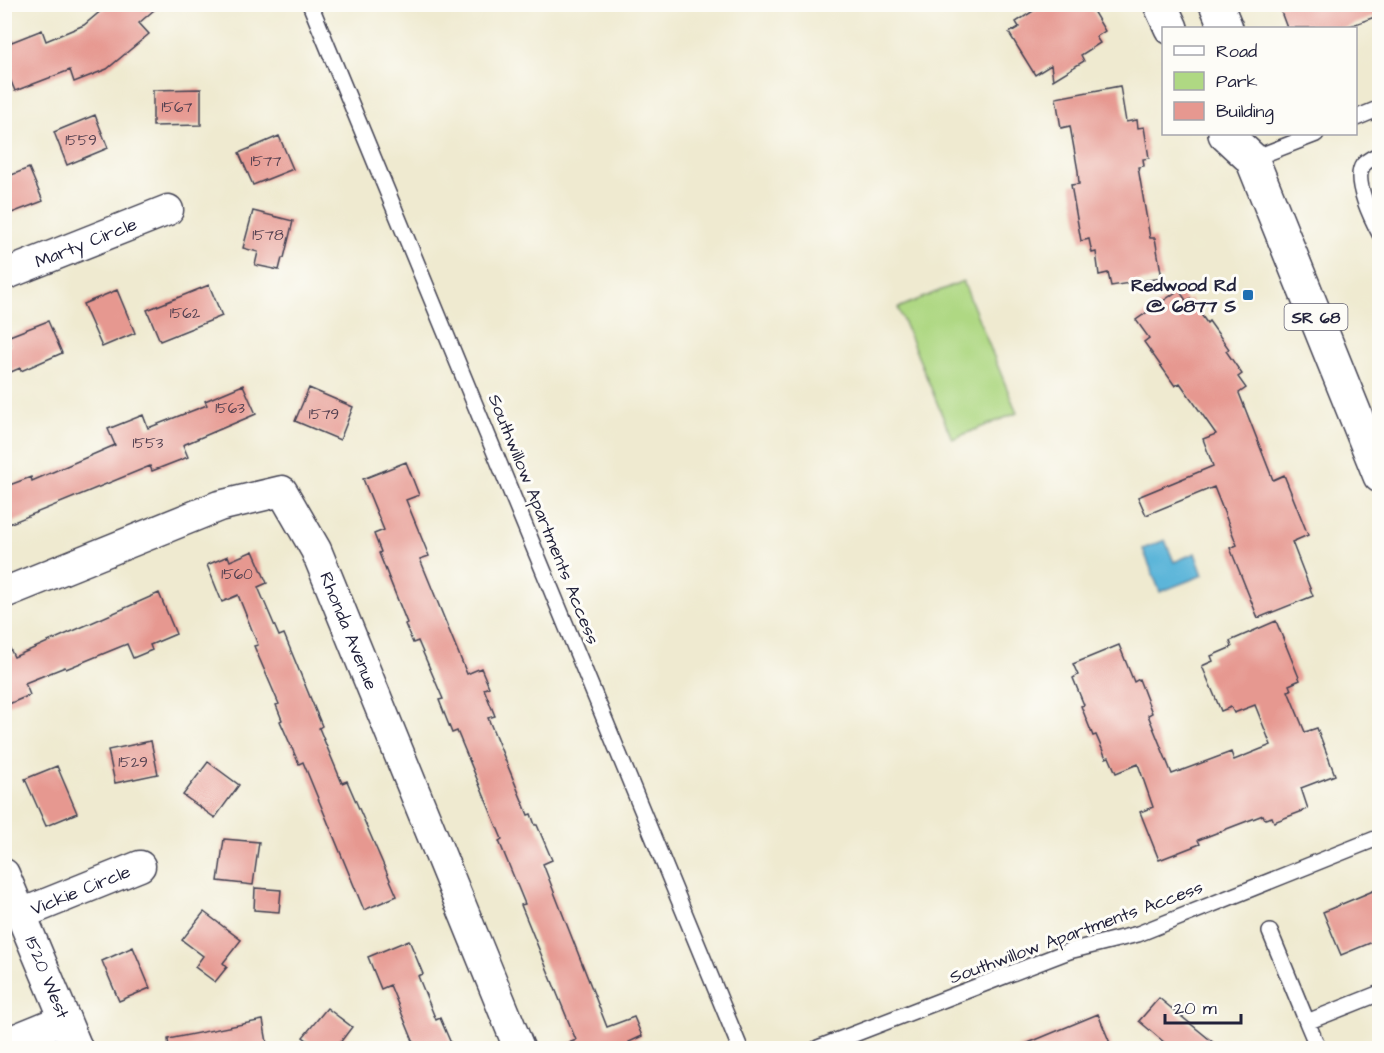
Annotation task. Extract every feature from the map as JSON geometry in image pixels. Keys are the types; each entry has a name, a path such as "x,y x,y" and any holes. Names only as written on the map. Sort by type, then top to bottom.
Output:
{"main road":[{"path":"1160,4 1171,27"},
{"path":"1216,4 1226,27"},
{"name":"SR 68","path":"1227,135 1254,146 1380,476"}],"street":[{"name":"Marty Circle","path":"4,275 168,210"},
{"name":"Rhonda Avenue","path":"4,593 219,506 282,491 316,550 519,1048"},
{"name":"Vickie Circle","path":"21,914 140,866"},
{"name":"1520 West","path":"4,874 76,1048"},
{"path":"4,1044 65,1019"}],"lane":[{"name":"Southwillow Apartments Access","path":"310,4 740,1048"},
{"path":"1357,118 1380,108"},
{"path":"1254,146 1311,135"},
{"path":"1380,154 1363,165 1359,175 1364,198 1380,234"},
{"name":"Southwillow Apartments Access","path":"818,1048 1069,951 1138,934 1380,837"},
{"path":"1270,932 1318,1048"},
{"path":"1307,1022 1380,993"}],"green space":[{"path":"963,281 1017,413 952,439 898,308"}],"water":[{"path":"1165,540 1174,562 1195,553 1203,575 1160,592 1143,549"}],"building":[{"path":"109,4 161,4 139,23 149,34 107,69 74,82 70,70 15,91 10,79 4,81 4,45 42,30 46,41 84,25"},
{"path":"1044,4 1089,4 1105,31 1096,37 1100,43 1081,55 1084,61 1053,80 1051,65 1035,75 1009,33 1019,27 1016,22"},
{"path":"1278,4 1380,4 1380,15 1348,27 1287,27"},
{"path":"1120,86 1126,122 1137,120 1138,128 1144,127 1149,158 1143,159 1144,166 1138,167 1150,238 1155,238 1162,278 1111,286 1108,273 1099,275 1096,252 1092,253 1089,239 1081,241 1071,185 1079,184 1078,171 1070,126 1061,128 1056,98"},
{"path":"201,89 201,125 153,126 153,90"},
{"path":"95,115 108,148 67,165 54,132"},
{"path":"279,136 293,169 253,185 239,153"},
{"path":"29,168 43,201 4,216 4,178"},
{"path":"253,211 293,221 279,270 255,265 258,252 243,248"},
{"path":"209,285 222,316 160,341 147,310"},
{"path":"117,290 135,333 102,347 83,304"},
{"path":"1179,290 1187,302 1190,299 1207,323 1209,321 1229,349 1226,351 1242,374 1238,377 1246,388 1239,393 1273,480 1284,475 1308,535 1292,542 1313,596 1258,618 1230,548 1237,545 1214,487 1146,515 1138,497 1213,466 1203,439 1216,434 1180,383 1175,386 1144,342 1149,338 1136,320"},
{"path":"48,321 62,353 21,371 20,368 4,375 4,347 11,345 7,337"},
{"path":"243,385 256,414 183,445 188,457 152,471 150,466 4,526 4,487 31,477 32,481 115,445 108,429 143,415 148,428 207,405 205,401"},
{"path":"309,388 353,407 340,440 295,421"},
{"path":"406,462 419,495 406,500 429,556 420,559 467,674 481,668 489,687 484,689 495,716 488,718 528,815 531,814 537,825 552,860 543,864 607,1027 634,1017 642,1036 629,1042 632,1048 557,1048 576,1040 521,905 525,904 499,841 502,839 457,731 452,733 439,700 443,699 418,641 413,643 405,624 407,623 379,553 381,552 374,534 384,530 363,479"},
{"path":"253,551 267,583 258,587 279,636 284,634 322,726 319,728 342,783 347,781 397,896 364,910 303,762 299,764 280,721 282,720 276,705 279,704 254,646 258,645 238,595 222,602 207,565 228,556 230,561"},
{"path":"159,593 176,634 150,645 152,650 133,658 127,644 25,683 30,695 4,706 4,636 14,657"},
{"path":"1276,621 1300,680 1289,685 1291,690 1288,691 1305,732 1317,728 1335,775 1301,788 1308,809 1274,822 1272,817 1265,819 1263,815 1198,840 1200,844 1159,860 1140,812 1153,807 1138,764 1116,773 1109,757 1106,758 1096,735 1093,736 1081,706 1084,705 1073,678 1078,675 1073,664 1119,645 1134,682 1139,679 1152,713 1148,715 1172,774 1231,752 1234,760 1271,745 1255,705 1234,713 1231,707 1221,711 1202,666 1213,661 1211,656 1232,647 1230,641"},
{"path":"151,741 158,774 115,783 108,750"},
{"path":"208,762 239,785 215,818 183,795"},
{"path":"57,766 77,813 46,826 25,779"},
{"path":"224,839 259,842 253,885 218,881"},
{"path":"255,888 281,890 279,912 254,910"},
{"path":"1380,888 1380,939 1341,955 1323,912"},
{"path":"204,912 241,940 223,963 227,967 215,982 195,967 203,956 182,940"},
{"path":"409,940 423,974 418,976 436,1020 440,1018 453,1048 416,1048 390,985 381,989 368,957"},
{"path":"133,947 150,988 119,1001 102,961"},
{"path":"1159,998 1220,1048 1171,1048 1139,1021"},
{"path":"327,1008 352,1027 336,1048 318,1048 303,1037"},
{"path":"1098,1014 1112,1048 1016,1048"},
{"path":"263,1020 268,1048 169,1048 168,1039"}],"place":[{"name":"Redwood Rd @ 6877 S","path":"1248,295"}]}
